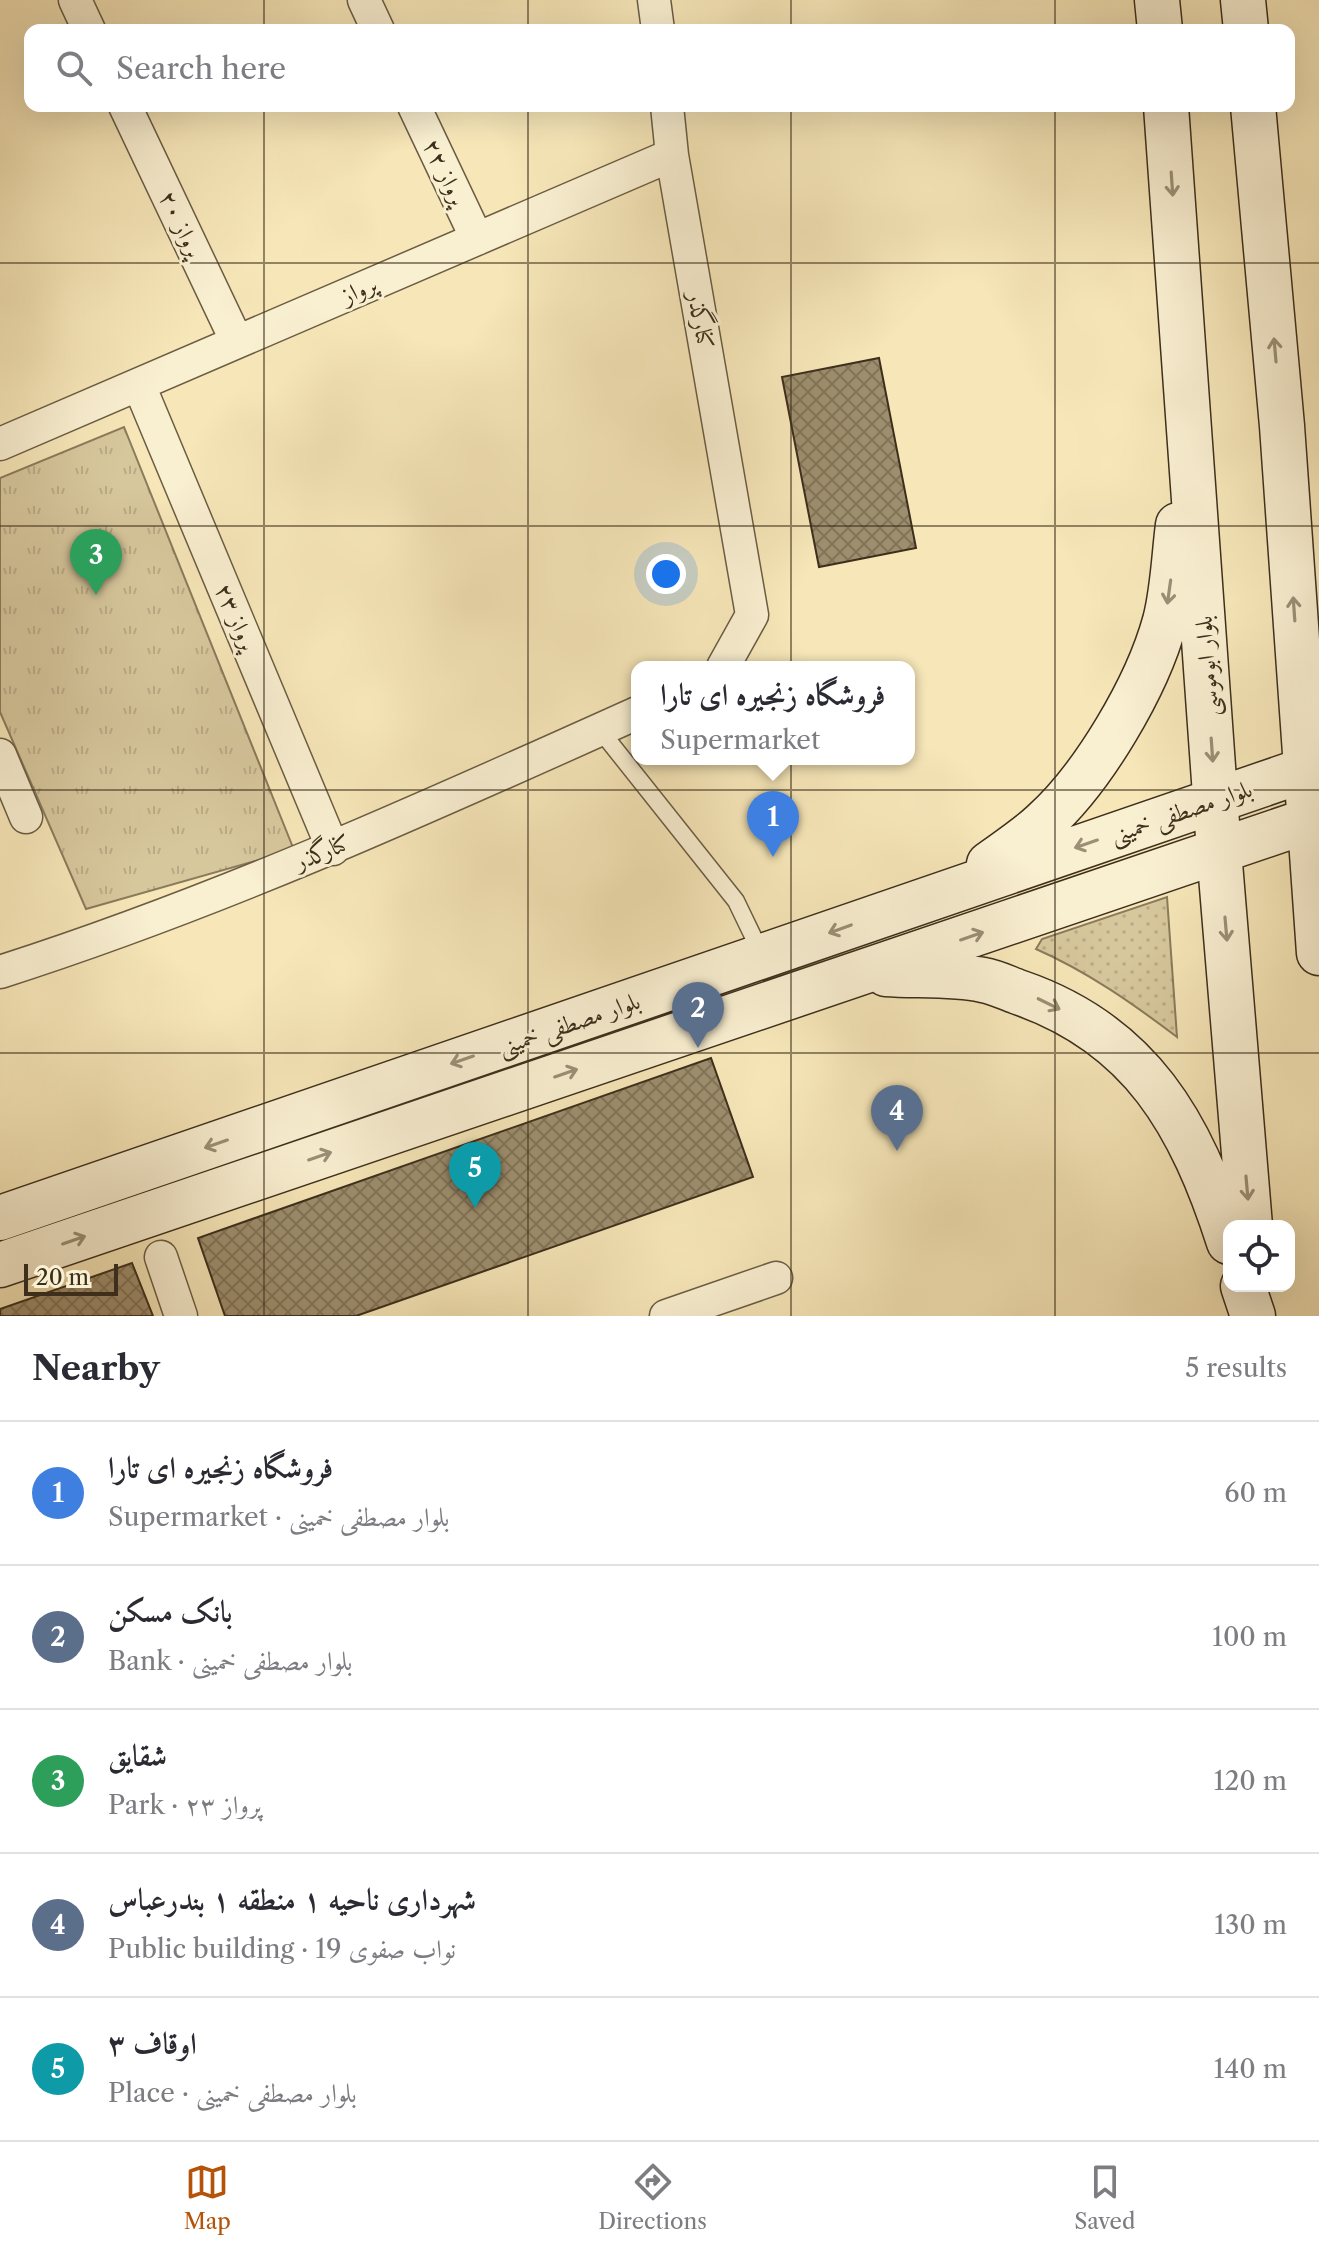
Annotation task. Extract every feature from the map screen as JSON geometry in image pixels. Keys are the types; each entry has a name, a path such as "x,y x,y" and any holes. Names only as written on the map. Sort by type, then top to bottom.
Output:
{"main road":[{"path":"1157,0 1159,24"},
{"path":"1243,0 1245,24"},
{"name":"بلوار ابوموسی","path":"1166,112 1219,851 1250,1220"},
{"path":"1254,112 1312,768 1319,953"},
{"path":"1282,426 1319,504"},
{"path":"959,887 1044,823 1087,772 1123,720 1151,662 1166,620 1191,431"},
{"name":"بلوار مصطفی خمینی","path":"4,1207 763,957 1312,768"},
{"name":"بلوار مصطفی خمینی","path":"0,1265 1314,819"},
{"path":"864,973 982,979 1040,999 1087,1024 1126,1053 1163,1097 1190,1141 1213,1191 1223,1223"},
{"path":"1245,1292 1255,1316"},
{"path":"1255,1292 1255,1316"}],"street":[{"path":"75,0 86,24"},
{"path":"364,0 375,24"},
{"path":"654,0 657,24"},
{"name":"پرواز ۲۰","path":"128,112 237,342"},
{"name":"پرواز ۲۲","path":"417,112 477,239"},
{"path":"668,112 672,155"},
{"name":"پرواز","path":"1,442 672,155"},
{"name":"کنارگذر","path":"672,155 752,615 726,661"},
{"name":"پرواز ۲۳","path":"139,385 333,849"},
{"name":"کنارگذر","path":"0,972 76,948 333,849 631,716"},
{"path":"0,755 26,817"},
{"path":"161,1257 181,1316"},
{"path":"666,1316 776,1278"}],"lane":[{"path":"600,730 736,901 763,957"}],"green space":[{"path":"124,427 294,850 86,909 0,712 0,478"},
{"path":"1167,897 1177,1037 1109,989 1036,949 1042,939"}],"building":[{"path":"879,358 916,548 819,567 782,377"},
{"path":"711,1058 753,1177 356,1316 225,1316 198,1238"},
{"path":"132,1263 153,1316 0,1316 0,1309"}],"place":[{"name":"شقایق","path":"96,595"},
{"name":"فروشگاه زنجیره ای تارا","path":"773,857"},
{"name":"بانک مسکن","path":"698,1048"},
{"name":"شهرداری ناحیه ۱ منطقه ۱ بندرعباس","path":"897,1151"},
{"name":"اوقاف ۳","path":"475,1208"}]}
